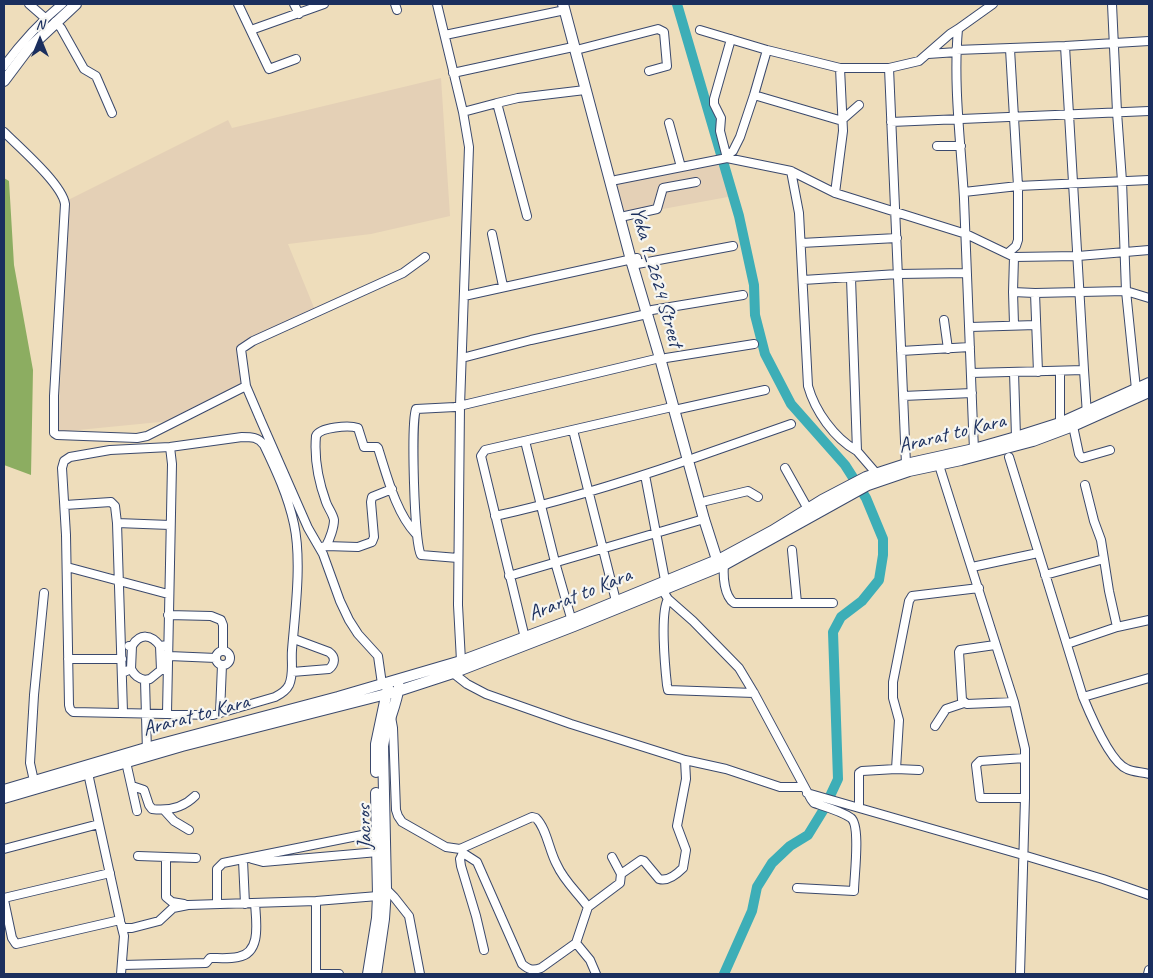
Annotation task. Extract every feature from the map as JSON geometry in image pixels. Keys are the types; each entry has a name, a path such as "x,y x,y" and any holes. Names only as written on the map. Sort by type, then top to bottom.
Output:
{"main road":[{"path":"4,81 50,20 70,4"},
{"name":"Yeka 9_2624 Street","path":"565,6 626,216 635,261"},
{"name":"Yeka 9_2624 Street","path":"577,48 585,90 691,459 706,501 721,565"},
{"name":"Ararat to Kara","path":"400,680 573,623 665,590 721,565 853,488 906,464 937,460 1033,441 1073,426 1087,416 1149,383"},
{"name":"Ararat to Kara","path":"876,476 1087,416 1149,392"},
{"name":"Yeka 9_2624 Street","path":"691,459 704,519 713,537"},
{"name":"Ararat to Kara","path":"773,534 808,509 853,488"},
{"name":"Ararat to Kara","path":"4,790 389,688 453,673 573,623 616,601 665,590"},
{"name":"Jacros","path":"382,893 377,832 376,744 389,688 400,680"},
{"name":"Jacros","path":"376,974 382,893 382,754 384,736 392,717 389,688"},
{"name":"Ararat to Kara","path":"4,798 126,762 147,752"},
{"name":"Jacros","path":"368,974 380,919"}],"street":[{"path":"29,4 61,28 84,70 96,76 112,113"},
{"path":"238,4 269,69 296,59"},
{"path":"294,4 299,14"},
{"path":"251,30 324,4"},
{"path":"437,4 463,112 469,147 460,406 458,605 461,661"},
{"path":"700,30 767,50 840,68 889,68 914,64 950,34 993,4"},
{"path":"1112,4 1126,252 1126,291 1136,389"},
{"path":"445,35 565,6"},
{"path":"4,66 14,52 50,20"},
{"path":"454,73 658,29 662,30 664,32 667,66 649,71"},
{"path":"958,30 956,51 958,119 964,192 974,449"},
{"path":"726,157 720,131 720,118 714,104 714,99 731,39"},
{"path":"928,54 1149,41"},
{"path":"1066,46 1072,183 1087,416"},
{"path":"1010,49 1018,186 1018,240 1011,255 1014,324"},
{"path":"616,180 681,168 726,157 736,147 767,50"},
{"path":"835,193 843,119 840,68"},
{"path":"889,68 906,464"},
{"path":"463,112 518,98 585,90"},
{"path":"754,95 833,119 843,119 859,105"},
{"path":"496,103 527,216"},
{"path":"891,122 1149,111"},
{"path":"669,123 681,168"},
{"path":"4,132 36,163 62,193 65,204 54,396 54,433 57,436 137,438 147,436 246,386"},
{"path":"937,146 961,146"},
{"path":"726,157 791,171 835,193 966,234 1011,255 1078,256 1149,250"},
{"path":"791,171 796,192 801,243 809,390 823,418 838,436 857,451 876,476"},
{"path":"964,192 1018,186 1149,180"},
{"path":"796,192 811,181"},
{"path":"626,216 659,208 663,188 696,182"},
{"path":"492,234 503,286"},
{"path":"801,243 897,238"},
{"path":"464,296 503,286 635,261 733,246"},
{"path":"389,688 378,656 358,634 349,620 323,547 308,528 293,495 246,386 241,349 253,341 403,273 425,257"},
{"path":"803,280 898,274 967,273"},
{"path":"851,278 857,451"},
{"path":"1013,292 1126,291 1149,298"},
{"path":"1035,293 1038,372"},
{"path":"462,358 650,312 743,295"},
{"path":"944,320 948,349"},
{"path":"970,327 1014,324 1036,325"},
{"path":"458,558 421,555 418,551 414,458 415,410 417,408 448,409 663,358 754,344"},
{"path":"901,351 970,347"},
{"path":"971,373 1084,370"},
{"path":"1060,371 1060,423"},
{"path":"1014,372 1016,437"},
{"path":"525,638 494,516 481,456 482,453 485,450 573,430 765,390"},
{"path":"903,396 972,393"},
{"path":"494,516 588,493 790,424"},
{"path":"1073,426 1082,458 1110,450"},
{"path":"323,547 332,529 334,517 328,507 320,484 316,461 317,432 321,430 347,427 358,428 364,447 378,448 404,518 416,534"},
{"path":"573,430 616,601"},
{"path":"242,437 253,437 260,440 264,445 279,477 294,526 296,539 294,639 291,660 292,672 289,685 284,692 275,697 220,713 202,715 145,712 73,712 70,709 68,659 67,567 62,468 64,461 70,457 110,450 170,447 242,437"},
{"path":"525,441 540,506 573,623"},
{"path":"167,713 164,645 168,615 172,464 170,447"},
{"path":"1009,457 1083,696 1099,731 1116,761 1127,769 1149,774"},
{"path":"937,460 1014,702 1025,758 1020,974"},
{"path":"785,468 808,509"},
{"path":"645,475 665,590 666,686 668,690 754,693"},
{"path":"1085,485 1101,540 1108,591 1117,627"},
{"path":"323,547 358,547 372,542 374,537 372,497 392,489"},
{"path":"706,501 748,491 758,497"},
{"path":"65,505 111,502 115,506 120,581 123,712"},
{"path":"509,576 704,519"},
{"path":"117,523 170,525"},
{"path":"792,550 797,603"},
{"path":"972,567 1038,554"},
{"path":"1045,575 1104,559"},
{"path":"721,565 730,600 734,603 833,602"},
{"path":"67,567 168,594"},
{"path":"896,769 899,720 893,698 892,682 909,601 912,596 979,588"},
{"path":"665,590 735,663 754,693 805,790 814,803 850,817 855,824 854,891 798,888"},
{"path":"34,782 30,763 31,744 44,593"},
{"path":"168,615 211,616 221,620 223,625 223,651"},
{"path":"1067,644 1117,627 1149,620"},
{"path":"145,636 151,637 164,645 168,656 164,670 150,679 139,679 131,669 132,646 140,637 145,636"},
{"path":"292,672 329,669 334,659 333,655 329,652 294,639"},
{"path":"122,645 132,646"},
{"path":"964,703 962,700 960,650 995,645"},
{"path":"216,658 217,654 223,651"},
{"path":"222,665 226,665 230,659 227,652 223,651"},
{"path":"168,656 216,658"},
{"path":"216,658 219,664 222,665"},
{"path":"68,659 122,659"},
{"path":"220,713 222,665"},
{"path":"122,672 131,669"},
{"path":"453,673 467,684 486,694 571,724 685,760 726,769 780,787 805,790 1103,879 1149,895"},
{"path":"1083,696 1149,678"},
{"path":"146,680 147,752"},
{"path":"935,726 946,709 964,703 1014,702"},
{"path":"392,717 398,816 402,822 436,842 462,851 477,862 522,964 528,969 536,970 541,968 576,943 588,907 620,883 621,874 612,857"},
{"path":"1025,758 980,761 976,765 980,798 1025,798"},
{"path":"621,874 641,860 659,879 663,880 667,880 683,868 686,850 677,826 685,789 685,760"},
{"path":"126,762 137,811"},
{"path":"859,807 859,773 896,769 919,770"},
{"path":"88,773 124,936 121,974"},
{"path":"132,786 144,790 152,809 172,809 190,801 195,796"},
{"path":"164,810 174,821 189,830"},
{"path":"462,851 532,817 536,818 556,864 565,879 588,907"},
{"path":"4,849 99,824"},
{"path":"217,904 218,869 219,865 223,863 377,832"},
{"path":"304,847 305,858"},
{"path":"462,851 460,866 476,916 484,950"},
{"path":"246,859 263,862 378,852"},
{"path":"138,856 196,858"},
{"path":"166,857 166,898 172,902 188,905"},
{"path":"245,904 246,859"},
{"path":"110,873 4,899 12,938 16,944 121,924 132,928 159,921 173,908 188,905 316,901 382,893 394,896 409,916 420,974"},
{"path":"316,901 316,974 339,974"},
{"path":"122,965 206,963 210,958 240,957 253,947 256,939 255,904"},
{"path":"576,943 590,960 596,974"},
{"path":"1148,974 1149,970"}],"shaded area":[{"path":"441,78 450,216 371,234 288,244 317,315 243,350 249,388 170,421 58,432 68,200 228,120 232,128"},
{"path":"722,159 733,196 625,216 616,180"}],"green space":[{"path":"4,178 9,181 14,265 33,370 31,475 4,465"}],"waterway":[{"path":"677,4 739,216 754,285 755,315 765,354 791,404 845,465 866,498 883,539 883,555 879,580 862,601 841,617 833,632 838,779 824,809 808,835 790,846 772,863 757,887 752,911 724,974"}]}
